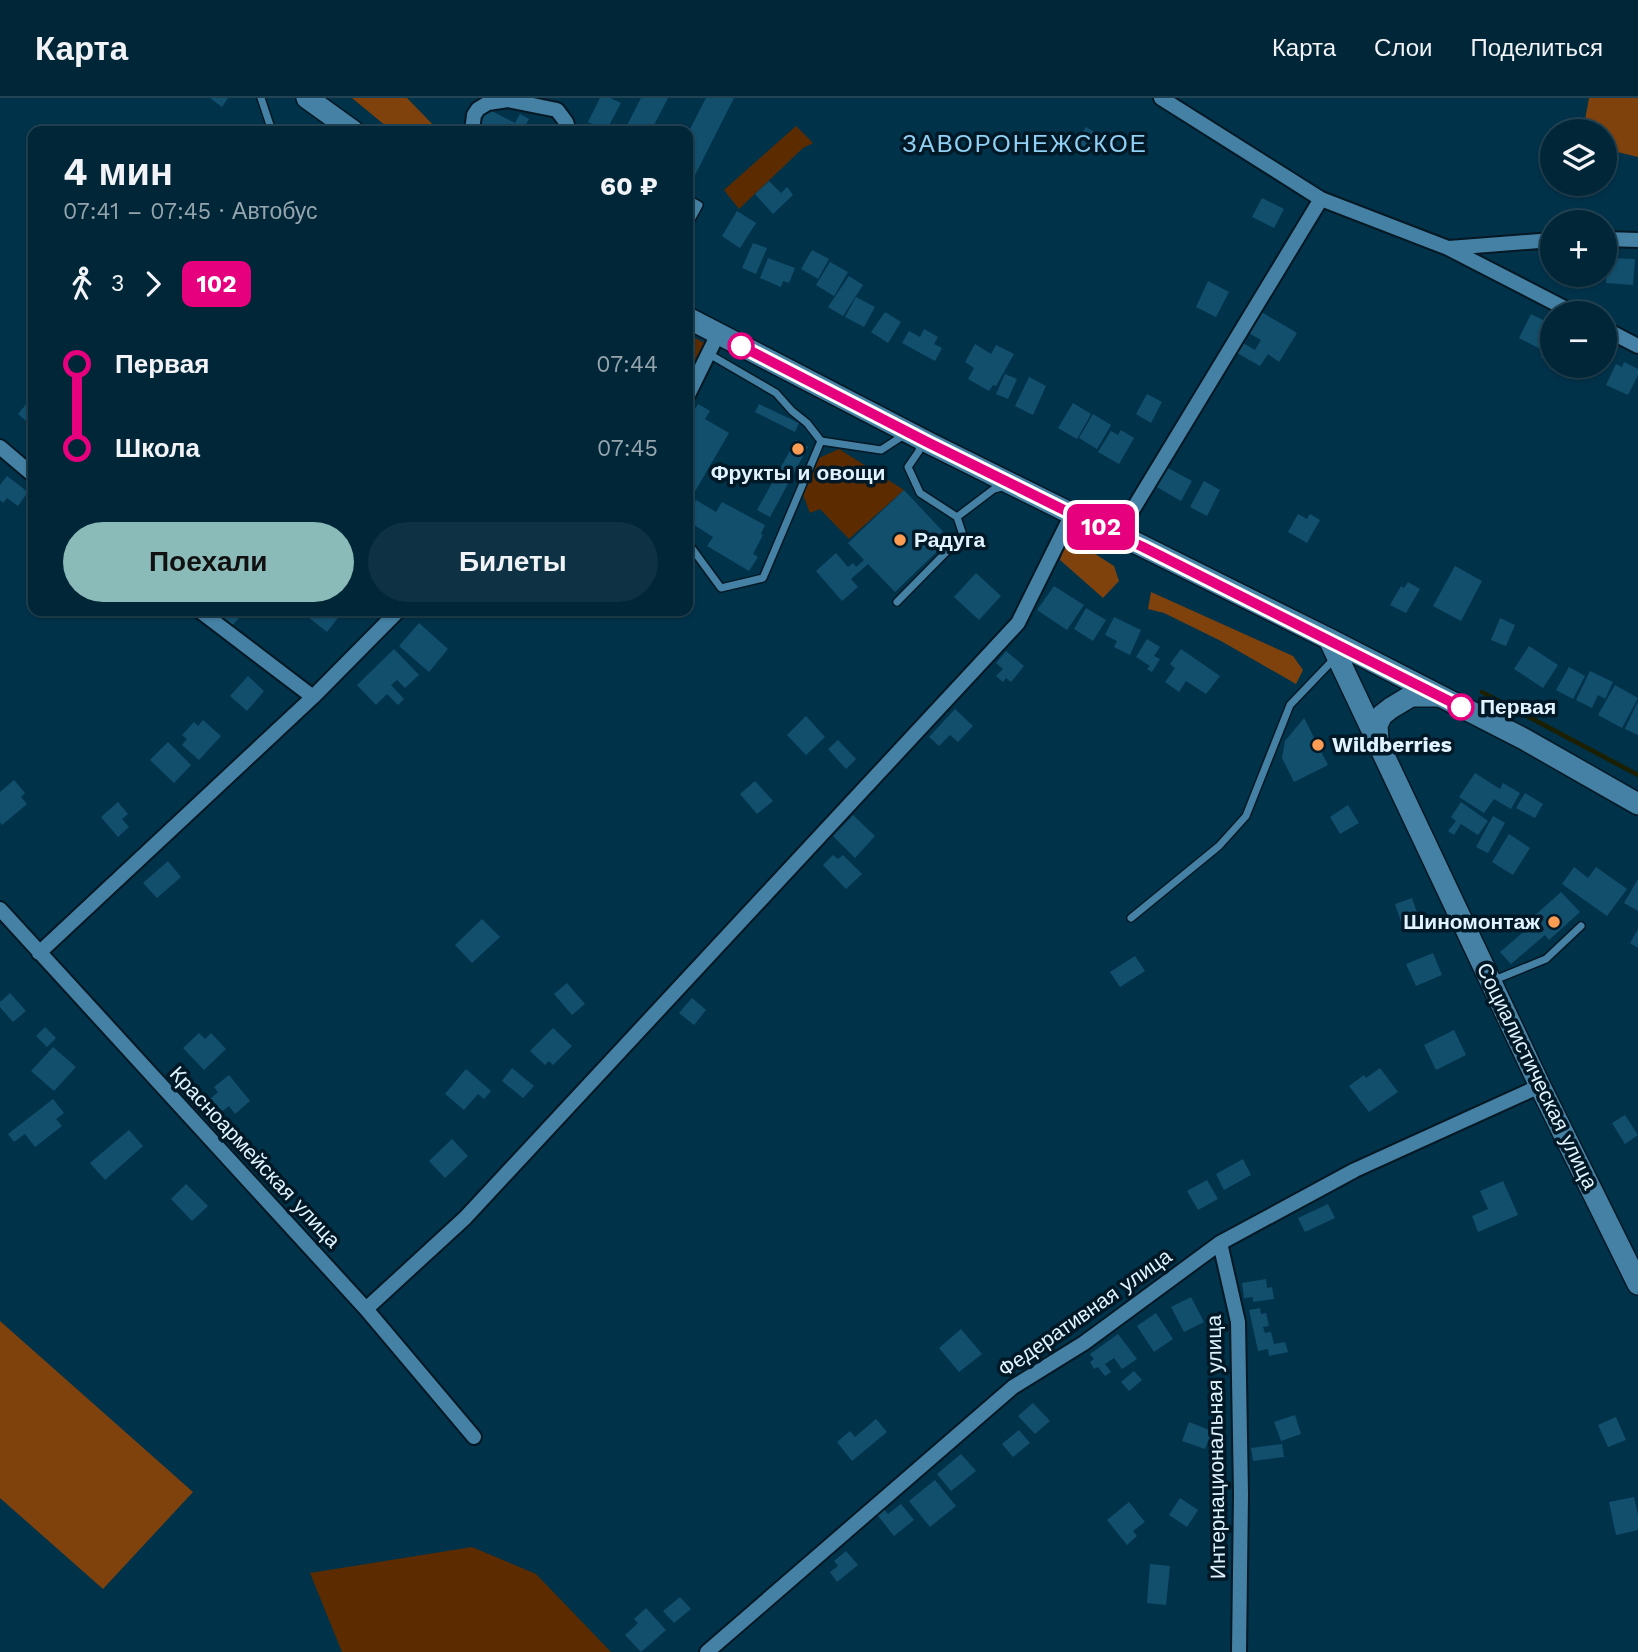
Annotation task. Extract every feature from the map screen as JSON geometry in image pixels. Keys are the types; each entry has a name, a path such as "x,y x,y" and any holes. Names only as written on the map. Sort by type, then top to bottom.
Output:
{"street":[{"path":"307,98 346,126"},
{"path":"1161,98 1321,199 1448,248 1551,301"},
{"path":"473,126 478,109 488,103 508,100 557,110 567,126"},
{"path":"1118,534 1321,199"},
{"path":"1617,239 1638,240"},
{"path":"1448,248 1540,241"},
{"path":"693,321 914,435 1118,534 1333,648 1440,696 1524,739 1638,804"},
{"path":"693,384 718,334"},
{"path":"1617,335 1638,346"},
{"path":"0,447 28,470"},
{"path":"366,1309 465,1218 1018,624 1072,514"},
{"path":"207,616 313,697"},
{"path":"39,953 313,697 393,616"},
{"name":"Социалистическая улица","path":"1333,648 1540,1086 1638,1284"},
{"path":"1378,743 1377,726 1382,715 1391,708 1411,696 1440,696"},
{"name":"Красноармейская улица","path":"0,909 366,1309 474,1437"},
{"name":"Федеративная улица","path":"707,1652 1013,1387 1083,1343 1220,1243 1355,1170 1540,1086"},
{"name":"Интернациональная улица","path":"1220,1243 1238,1322 1241,1494 1239,1652"}],"lane":[{"path":"261,98 270,126"},
{"path":"693,202 699,205 693,216"},
{"path":"708,353 776,393 821,441 881,450 914,435 919,451 908,467 920,493 957,517 963,535 897,602"},
{"path":"693,550 722,588 763,578 821,441"},
{"path":"957,517 994,489 1013,484"},
{"path":"1131,918 1219,846 1246,816 1290,705 1333,648"},
{"path":"1491,982 1546,958 1581,926"}],"shaded area":[{"path":"352,98 407,98 434,126 386,126"},
{"path":"1589,98 1638,98 1638,157 1617,152 1617,119 1585,119"},
{"path":"796,126 813,143 803,148 739,209 724,190"},
{"path":"693,337 708,345 693,373"},
{"path":"839,449 904,490 849,539 820,509 810,513 803,495 819,458"},
{"path":"1067,536 1114,566 1119,581 1103,598 1060,560"},
{"path":"1151,592 1293,656 1303,670 1296,684 1221,641 1164,613 1148,609"},
{"path":"0,1321 193,1492 103,1589 0,1498"},
{"path":"472,1547 536,1574 611,1652 342,1652 310,1573"}],"building":[{"path":"210,98 228,98 222,107"},
{"path":"600,98 610,98 621,103 609,126 596,126 588,122"},
{"path":"641,98 668,98 654,125 656,126 627,126"},
{"path":"706,98 734,98 693,179 693,126"},
{"path":"488,109 515,123 520,114 529,119 525,126 479,126"},
{"path":"1086,127 1098,134 1087,153 1074,145"},
{"path":"769,181 781,193 787,187 793,195 773,214 755,194"},
{"path":"1262,198 1284,209 1274,228 1252,217"},
{"path":"737,211 756,223 740,248 722,236"},
{"path":"753,243 767,248 756,274 742,268"},
{"path":"812,250 829,259 818,279 801,269"},
{"path":"768,258 795,268 789,283 783,281 781,287 760,278"},
{"path":"1617,258 1635,259 1633,285 1617,284"},
{"path":"830,262 848,272 834,296 816,285"},
{"path":"849,276 863,285 843,316 828,307"},
{"path":"1208,281 1229,292 1216,317 1196,307"},
{"path":"856,297 875,307 864,327 845,317"},
{"path":"1260,311 1297,333 1279,362 1268,354 1260,366 1237,353 1243,343 1255,350 1261,340 1247,332"},
{"path":"885,312 901,322 888,343 871,332"},
{"path":"1531,314 1540,318 1540,349 1519,338"},
{"path":"924,329 938,337 934,344 942,348 935,361 902,343 909,331 920,337"},
{"path":"975,344 991,354 996,345 1014,354 996,386 993,385 989,391 968,379 974,368 965,362"},
{"path":"1624,362 1638,369 1638,375 1628,395 1606,385 1609,378 1617,378 1617,364 1622,367"},
{"path":"1005,374 1017,379 1008,399 996,394"},
{"path":"1029,377 1046,386 1033,415 1015,406"},
{"path":"1147,394 1162,402 1151,423 1136,414"},
{"path":"28,402 28,423 18,414"},
{"path":"1073,403 1091,414 1077,439 1058,428"},
{"path":"698,404 710,411 705,419 729,433 693,495 693,412"},
{"path":"759,404 799,423 795,432 755,412"},
{"path":"1093,414 1111,425 1097,449 1079,438"},
{"path":"1121,430 1134,438 1119,464 1098,452 1111,431 1118,435"},
{"path":"796,440 808,447 770,517 757,510"},
{"path":"1166,467 1192,481 1181,501 1155,486"},
{"path":"7,476 28,492 18,506 7,498 3,503 0,500 0,485"},
{"path":"1204,481 1220,490 1207,516 1190,507"},
{"path":"904,490 950,539 895,592 868,564 851,579 858,587 842,601 816,571 836,553 848,567 853,563 856,567 864,560 848,543"},
{"path":"696,500 716,512 722,502 765,525 753,554 758,557 749,571 707,546 713,537 693,524 693,505"},
{"path":"1298,514 1307,519 1310,514 1320,520 1307,543 1288,532"},
{"path":"1455,566 1482,581 1461,621 1433,606"},
{"path":"976,573 1001,596 979,620 954,597"},
{"path":"1408,582 1420,589 1406,613 1390,605 1401,586 1404,588"},
{"path":"1054,586 1084,605 1067,630 1037,610"},
{"path":"1086,608 1106,620 1093,641 1074,629"},
{"path":"211,616 239,618 228,630"},
{"path":"307,616 339,616 327,632"},
{"path":"1114,617 1141,630 1130,655 1114,647 1117,641 1105,635"},
{"path":"1500,618 1515,625 1506,646 1491,640"},
{"path":"419,623 448,649 429,672 399,646"},
{"path":"1147,639 1160,647 1154,656 1160,659 1152,672 1147,669 1150,666 1136,657"},
{"path":"1529,646 1558,665 1543,688 1514,669"},
{"path":"394,649 419,675 405,688 397,680 391,685 404,699 398,705 387,694 376,705 357,685"},
{"path":"1181,649 1220,676 1206,694 1186,681 1179,692 1165,682 1175,668 1170,664"},
{"path":"1006,651 1024,666 1011,682 1006,678 1003,682 996,676 1003,669 996,663"},
{"path":"1569,667 1585,676 1573,699 1556,690"},
{"path":"1590,671 1613,682 1605,699 1598,695 1592,708 1576,700"},
{"path":"248,676 264,691 247,711 230,696"},
{"path":"1615,685 1638,698 1622,728 1598,715"},
{"path":"1638,701 1638,735 1625,729"},
{"path":"955,709 973,726 958,742 950,735 939,746 929,737"},
{"path":"806,716 825,737 806,755 787,735"},
{"path":"1304,718 1328,765 1294,782 1282,758 1285,741"},
{"path":"203,720 221,736 199,760 182,745 187,739 182,735 194,722 198,726"},
{"path":"838,740 856,759 846,769 828,749"},
{"path":"168,742 191,765 174,783 150,760"},
{"path":"1475,773 1500,789 1503,783 1520,793 1511,809 1494,799 1484,813 1459,797"},
{"path":"14,780 25,793 21,797 27,804 2,825 0,792"},
{"path":"755,781 773,801 757,814 740,794"},
{"path":"1525,793 1543,804 1535,818 1516,808"},
{"path":"118,802 128,814 122,819 129,827 118,837 101,817"},
{"path":"1461,802 1488,821 1478,835 1461,824 1454,835 1448,831 1456,821 1451,817"},
{"path":"1348,805 1359,823 1340,834 1330,817"},
{"path":"853,815 875,836 855,858 833,836"},
{"path":"1493,816 1505,823 1488,853 1476,847"},
{"path":"1509,834 1530,848 1513,875 1492,862"},
{"path":"833,855 838,859 843,855 862,874 846,889 823,865"},
{"path":"168,861 181,877 157,898 143,883"},
{"path":"1574,867 1588,878 1596,867 1627,889 1607,916 1562,884"},
{"path":"1638,879 1638,911 1624,903"},
{"path":"1561,892 1580,912 1549,940 1545,935 1511,964 1500,952 1535,922 1533,917"},
{"path":"1412,898 1422,927 1405,933 1395,904"},
{"path":"482,919 500,937 472,963 455,945"},
{"path":"1638,929 1638,948 1630,943"},
{"path":"1433,953 1442,975 1416,986 1406,964"},
{"path":"1135,956 1145,971 1120,987 1110,972"},
{"path":"567,983 585,1004 572,1015 554,994"},
{"path":"10,993 26,1011 13,1022 0,1007 0,1002"},
{"path":"692,998 706,1010 694,1025 679,1013"},
{"path":"45,1027 56,1038 47,1047 36,1036"},
{"path":"553,1028 572,1046 553,1065 549,1061 545,1065 530,1051"},
{"path":"1454,1030 1466,1055 1436,1070 1424,1045"},
{"path":"199,1033 205,1039 211,1033 226,1049 204,1070 183,1048"},
{"path":"53,1047 76,1067 54,1091 31,1071"},
{"path":"512,1068 534,1086 523,1098 502,1081"},
{"path":"1380,1068 1398,1092 1369,1112 1349,1086"},
{"path":"466,1069 491,1091 484,1099 478,1094 464,1110 445,1094"},
{"path":"229,1075 250,1101 235,1114 229,1106 220,1113 209,1100 218,1092 214,1087"},
{"path":"53,1099 64,1113 56,1119 62,1126 35,1147 25,1134 14,1142 8,1134"},
{"path":"1625,1115 1638,1135 1625,1144 1612,1123"},
{"path":"129,1130 143,1146 105,1180 90,1163"},
{"path":"452,1139 468,1156 445,1178 429,1161"},
{"path":"1243,1159 1251,1175 1224,1190 1216,1174"},
{"path":"1207,1180 1218,1199 1198,1210 1187,1191"},
{"path":"1503,1181 1518,1215 1478,1232 1472,1216 1488,1209 1480,1191"},
{"path":"186,1184 208,1206 192,1221 171,1199"},
{"path":"1328,1204 1335,1218 1305,1232 1298,1218"},
{"path":"1266,1279 1267,1288 1272,1287 1274,1299 1253,1302 1253,1297 1244,1298 1242,1283"},
{"path":"1191,1297 1204,1322 1184,1332 1171,1307"},
{"path":"1260,1308 1261,1314 1266,1313 1269,1326 1263,1327 1265,1333 1271,1332 1274,1344 1285,1342 1288,1352 1269,1356 1268,1349 1258,1351 1249,1310"},
{"path":"1156,1313 1173,1339 1154,1352 1137,1326"},
{"path":"961,1329 982,1354 959,1372 939,1348"},
{"path":"1118,1334 1137,1359 1122,1369 1114,1358 1105,1364 1111,1372 1105,1376 1098,1367 1094,1369 1090,1362 1094,1359 1090,1354"},
{"path":"1134,1371 1142,1380 1129,1391 1121,1382"},
{"path":"1033,1403 1050,1421 1035,1434 1018,1416"},
{"path":"1295,1415 1301,1434 1281,1441 1274,1422"},
{"path":"1616,1417 1626,1440 1608,1447 1598,1425"},
{"path":"876,1419 887,1432 852,1461 837,1442 850,1431 855,1437"},
{"path":"1189,1422 1212,1431 1205,1449 1182,1441"},
{"path":"1019,1430 1030,1443 1013,1457 1002,1444"},
{"path":"1282,1444 1284,1457 1253,1461 1251,1448"},
{"path":"961,1454 976,1471 951,1491 937,1474"},
{"path":"935,1480 956,1506 930,1527 909,1501"},
{"path":"1634,1497 1638,1530 1616,1535 1609,1502"},
{"path":"1180,1498 1198,1510 1187,1527 1169,1515"},
{"path":"1129,1502 1145,1522 1133,1531 1137,1536 1127,1545 1107,1520"},
{"path":"901,1504 914,1520 894,1536 875,1512 882,1507 888,1514"},
{"path":"846,1551 858,1565 837,1582 830,1572 838,1566 834,1561"},
{"path":"1150,1564 1170,1566 1166,1605 1147,1603"},
{"path":"680,1597 691,1609 674,1623 663,1611"},
{"path":"646,1608 666,1630 641,1652 625,1635 638,1623 634,1619"}],"waterway":[{"path":"1482,692 1638,775"}],"bus line":[{"name":"102","path":"741,346 929,443 1118,534 1461,707"}],"place":[{"name":"Фрукты и овощи","path":"798,449"},
{"name":"Радуга","path":"900,540"},
{"name":"Первая","path":"1461,707"},
{"name":"Wildberries","path":"1318,745"},
{"name":"Шиномонтаж","path":"1554,922"}],"district":[{"name":"ЗАВОРОНЕЖСКОЕ","path":"1025,144"}]}
